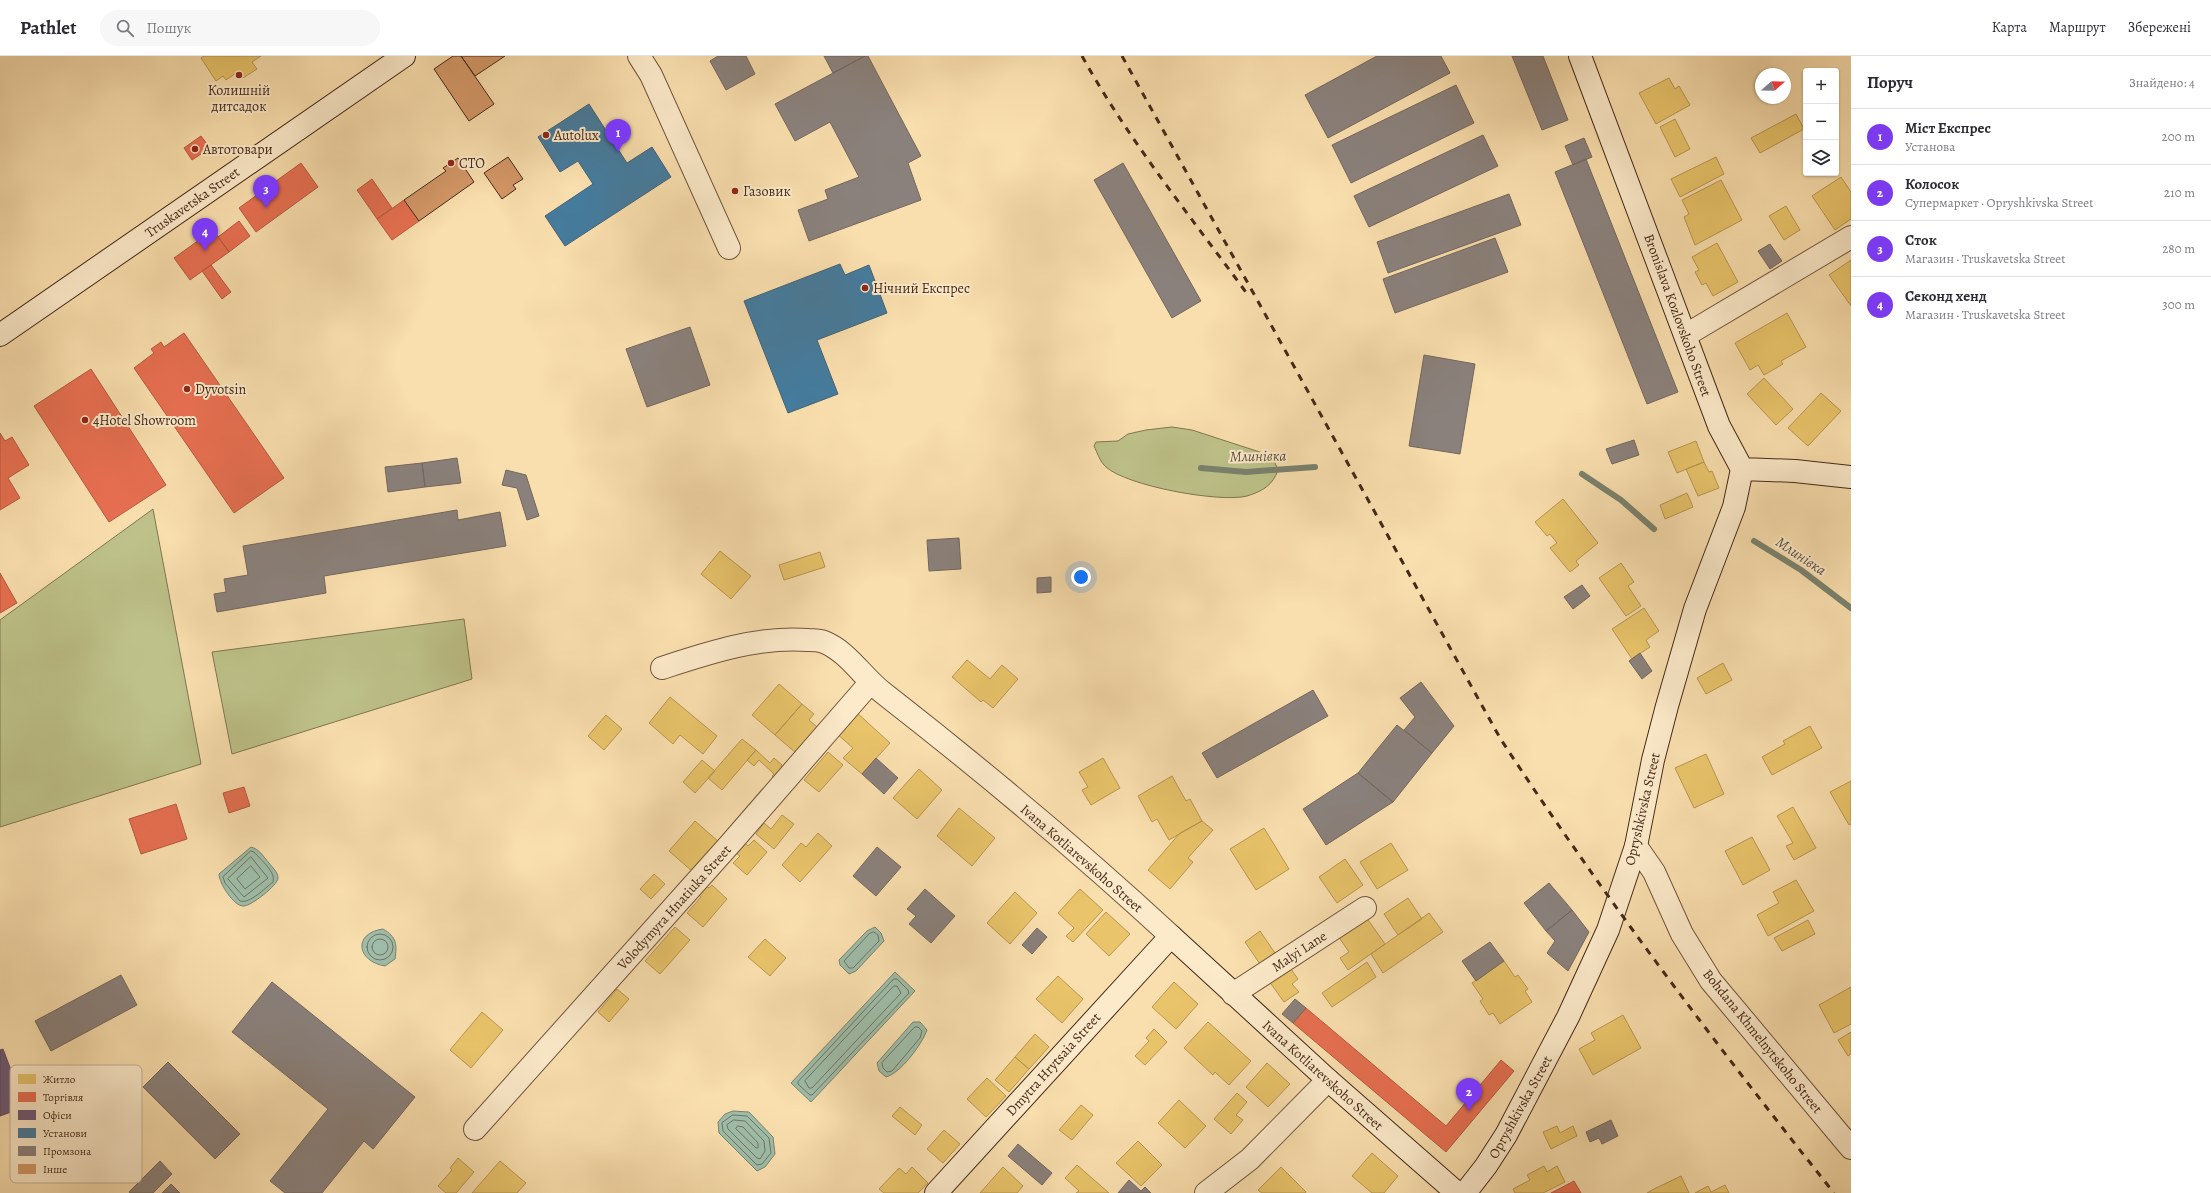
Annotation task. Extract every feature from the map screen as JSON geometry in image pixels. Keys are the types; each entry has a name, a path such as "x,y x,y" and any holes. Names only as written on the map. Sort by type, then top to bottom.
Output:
{"street":[{"path":"639,56 651,75 729,248"},
{"name":"Bronislava Kozlovskoho Street","path":"1580,56 1719,426 1742,469"},
{"name":"Truskavetska Street","path":"0,335 396,58"},
{"path":"1686,335 1851,237"},
{"path":"1742,469 1795,471 1851,477"},
{"name":"Opryshkivska Street","path":"1465,1193 1496,1152 1568,1017 1608,930 1636,846 1653,760 1695,609 1734,507 1742,469"},
{"name":"Ivana Kotliarevskoho Street","path":"662,668 722,649 793,639 823,641 841,653 870,683 973,763 1126,894 1328,1080 1457,1193"},
{"name":"Volodymyra Hnatiuka Street","path":"475,1129 730,844 870,683"},
{"name":"Bohdana Khmelnytskoho Street","path":"1636,846 1654,872 1692,952 1711,981 1851,1148"},
{"name":"Malyi Lane","path":"1233,994 1365,908"},
{"name":"Dmytra Hrytsaia Street","path":"936,1193 1171,936"},
{"path":"1206,1193 1250,1159 1328,1080"}],"green space":[{"path":"1172,427 1192,430 1272,456 1278,470 1276,475 1267,487 1247,496 1234,498 1196,495 1133,481 1117,474 1104,465 1100,460 1094,446 1096,442 1118,441 1128,434"},
{"path":"153,509 201,764 0,827 0,620"},
{"path":"464,619 472,679 232,754 212,652"}],"water":[{"path":"251,847 263,855 276,872 278,878 274,885 264,895 252,903 244,906 236,903 228,894 219,874"},
{"path":"875,927 881,933 884,941 856,971 849,974 840,965 839,960 867,931"},
{"path":"383,929 391,935 396,945 395,959 385,966 368,959 362,947 363,941 367,936 373,932"},
{"path":"895,972 915,991 811,1102 791,1083"},
{"path":"913,1022 920,1022 927,1030 916,1050 904,1064 898,1070 886,1077 879,1071 877,1063"},
{"path":"733,1111 749,1112 773,1137 775,1154 765,1167 757,1171 719,1133 718,1122 725,1114"}],"building: Житло":[{"path":"204,56 261,56 252,62 257,69 243,78 239,71 226,80 223,76 216,81 201,58"},
{"path":"1669,78 1675,89 1679,86 1690,105 1656,124 1639,93"},
{"path":"1796,114 1803,127 1803,130 1760,153 1751,138"},
{"path":"1675,119 1690,149 1675,157 1660,127"},
{"path":"1716,157 1724,174 1680,197 1671,179"},
{"path":"1841,177 1851,192 1851,219 1835,230 1812,196"},
{"path":"1721,180 1742,220 1695,245 1684,217 1689,214 1682,200"},
{"path":"1786,206 1800,230 1784,240 1769,216"},
{"path":"1717,243 1738,282 1713,296 1706,283 1702,285 1695,272 1699,270 1692,257"},
{"path":"1851,260 1851,306 1829,275"},
{"path":"1787,313 1806,347 1781,361 1783,364 1764,375 1758,365 1750,370 1735,343"},
{"path":"1764,378 1793,409 1776,425 1747,394"},
{"path":"1821,393 1841,411 1808,446 1788,428"},
{"path":"1696,441 1704,462 1677,473 1668,452"},
{"path":"1704,462 1709,472 1712,471 1719,488 1698,496 1686,469"},
{"path":"1687,493 1693,507 1665,519 1660,505"},
{"path":"1563,499 1598,543 1576,561 1579,565 1570,572 1550,548 1557,543 1550,534 1547,536 1535,522"},
{"path":"720,551 751,576 731,599 701,574"},
{"path":"820,552 825,567 784,580 779,565"},
{"path":"1621,563 1634,582 1628,586 1641,606 1626,616 1599,578"},
{"path":"1644,608 1659,631 1646,640 1650,647 1632,659 1612,629"},
{"path":"967,660 990,679 1002,665 1018,679 993,708 983,700 981,702 952,677"},
{"path":"1723,663 1732,680 1706,694 1697,678"},
{"path":"779,684 802,704 775,735 752,715"},
{"path":"670,697 717,736 703,754 680,735 673,744 649,723"},
{"path":"802,704 814,714 809,720 818,728 796,753 775,735"},
{"path":"855,711 890,743 862,774 843,758 853,748 836,733"},
{"path":"606,715 622,729 604,750 588,736"},
{"path":"1810,726 1822,748 1772,775 1762,757 1785,744 1783,741"},
{"path":"742,739 756,750 722,790 708,778"},
{"path":"756,750 770,763 774,758 787,772 778,782 772,776 774,774 759,760 754,766 747,760"},
{"path":"828,752 843,765 819,792 804,780"},
{"path":"1706,754 1724,794 1694,808 1675,768"},
{"path":"1103,758 1120,788 1091,805 1082,790 1088,787 1079,772"},
{"path":"702,760 715,771 695,793 683,782"},
{"path":"919,769 942,790 917,819 893,798"},
{"path":"1172,776 1186,801 1190,799 1202,821 1169,840 1157,819 1152,822 1138,796"},
{"path":"1851,781 1851,824 1849,825 1830,792"},
{"path":"1793,807 1816,848 1794,860 1786,846 1793,843 1777,816"},
{"path":"959,808 995,838 972,866 937,836"},
{"path":"782,815 794,824 774,849 756,834 764,823 771,829"},
{"path":"695,821 719,842 693,872 669,851"},
{"path":"1202,821 1213,830 1188,858 1193,862 1170,889 1148,870 1180,833"},
{"path":"1264,828 1289,869 1256,890 1230,849"},
{"path":"818,833 832,846 800,882 782,865 801,843 806,847"},
{"path":"1752,837 1770,870 1743,885 1725,851"},
{"path":"754,840 767,852 747,875 733,863 740,856 735,852 744,842 748,846"},
{"path":"1391,843 1408,870 1377,889 1360,862"},
{"path":"1345,859 1363,885 1337,903 1319,877"},
{"path":"654,874 665,884 651,899 640,889"},
{"path":"1796,880 1814,911 1768,936 1757,915 1779,903 1773,892"},
{"path":"706,885 709,888 712,885 727,899 703,927 687,913 701,897 698,894"},
{"path":"1080,889 1103,910 1073,942 1066,936 1074,928 1058,913"},
{"path":"1015,892 1037,913 1010,944 987,923"},
{"path":"1408,898 1422,919 1398,935 1384,914"},
{"path":"1106,912 1130,934 1109,956 1086,934"},
{"path":"1429,913 1443,932 1383,973 1371,954"},
{"path":"1364,914 1385,944 1348,970 1340,958 1349,952 1336,933"},
{"path":"1808,920 1815,934 1782,951 1774,938"},
{"path":"675,927 690,940 660,974 645,961"},
{"path":"1260,931 1277,956 1262,967 1245,942"},
{"path":"765,939 786,958 770,976 748,957"},
{"path":"1504,961 1515,977 1518,975 1528,989 1525,991 1532,1002 1500,1024 1493,1013 1489,1015 1480,1001 1483,999 1472,983"},
{"path":"1286,962 1298,979 1292,984 1299,992 1284,1002 1266,977"},
{"path":"1367,962 1376,977 1332,1007 1322,993"},
{"path":"1058,976 1083,999 1062,1023 1036,999"},
{"path":"1174,982 1198,1004 1176,1029 1152,1007"},
{"path":"1851,987 1851,1024 1834,1033 1819,1005"},
{"path":"617,989 629,999 609,1022 598,1012"},
{"path":"482,1012 503,1030 471,1068 450,1050"},
{"path":"1623,1015 1641,1048 1593,1075 1579,1049 1595,1040 1591,1033"},
{"path":"1208,1022 1251,1061 1229,1085 1215,1072 1213,1075 1184,1048"},
{"path":"1154,1029 1167,1042 1145,1065 1135,1056 1149,1041 1146,1038"},
{"path":"1851,1032 1851,1054 1848,1056 1838,1040"},
{"path":"1035,1034 1049,1047 1029,1069 1015,1057"},
{"path":"1015,1057 1029,1069 1009,1092 995,1080"},
{"path":"1267,1063 1290,1084 1268,1107 1246,1087"},
{"path":"987,1078 1006,1096 986,1117 967,1099"},
{"path":"1237,1093 1247,1102 1236,1115 1243,1120 1231,1134 1214,1119"},
{"path":"1179,1100 1206,1126 1185,1148 1158,1123"},
{"path":"1081,1105 1093,1115 1072,1140 1059,1130"},
{"path":"900,1107 922,1125 915,1135 892,1116"},
{"path":"1557,1126 1560,1133 1573,1126 1577,1136 1551,1149 1543,1132"},
{"path":"944,1130 960,1144 943,1163 927,1149"},
{"path":"1138,1141 1162,1165 1141,1186 1116,1163"},
{"path":"1372,1153 1398,1176 1384,1193 1372,1193 1352,1176"},
{"path":"458,1158 474,1172 456,1193 446,1193 438,1186 452,1170 450,1168"},
{"path":"500,1161 526,1183 517,1193 472,1193"},
{"path":"1077,1165 1109,1193 1076,1193 1079,1191 1065,1178"},
{"path":"1544,1166 1547,1172 1557,1166 1565,1182 1543,1193 1515,1193 1513,1189 1530,1180 1527,1175"},
{"path":"912,1167 928,1183 918,1193 884,1193 879,1189 899,1168 906,1174"},
{"path":"1003,1167 1023,1186 1017,1193 980,1193"},
{"path":"1281,1167 1306,1192 1305,1193 1262,1193 1258,1190"},
{"path":"1681,1176 1689,1193 1647,1193 1654,1189"},
{"path":"1725,1185 1729,1193 1695,1193 1708,1186 1711,1192"}],"building: Торгівля":[{"path":"201,136 210,148 192,160 184,148"},
{"path":"301,163 318,187 256,232 239,208"},
{"path":"372,179 392,208 377,219 357,190"},
{"path":"404,200 419,221 392,240 377,219"},
{"path":"239,221 250,236 229,252 218,237"},
{"path":"213,230 229,252 190,280 174,258"},
{"path":"211,265 231,292 222,299 202,271"},
{"path":"184,333 284,478 234,513 134,368 154,353 151,349 161,342 164,347"},
{"path":"91,369 166,485 109,522 34,406"},
{"path":"0,433 5,441 12,437 29,465 8,478 20,498 0,510"},
{"path":"0,573 17,603 0,613"},
{"path":"244,787 250,806 229,813 223,793"},
{"path":"176,804 187,839 141,854 129,819"},
{"path":"1306,1008 1446,1126 1501,1060 1514,1071 1446,1152 1293,1023"},
{"path":"1574,1181 1581,1193 1551,1193"}],"building: Офіси":[{"path":"3,1049 10,1067 10,1112 0,1116 0,1050"}],"building: Установи":[{"path":"589,104 627,163 652,147 671,177 565,246 545,216 593,184 578,161 560,172 538,137"},
{"path":"840,264 845,275 869,265 887,313 817,340 838,394 788,413 744,301"}],"building: Промзона":[{"path":"718,56 746,56 755,74 726,90 710,61"},
{"path":"824,56 865,56 833,73"},
{"path":"865,56 868,56 921,156 908,163 921,200 809,241 798,210 828,199 825,190 859,177 830,122 795,141 775,104"},
{"path":"1377,56 1441,56 1450,73 1328,138 1305,95"},
{"path":"1512,56 1543,56 1568,120 1542,130"},
{"path":"1456,85 1474,123 1351,183 1332,145"},
{"path":"1483,135 1498,166 1369,227 1354,196"},
{"path":"1584,138 1592,157 1573,165 1565,146"},
{"path":"1586,159 1678,392 1647,404 1555,172"},
{"path":"1123,163 1201,301 1172,318 1094,180"},
{"path":"1509,194 1521,225 1388,273 1377,242"},
{"path":"1495,238 1508,272 1395,313 1383,279"},
{"path":"1770,244 1782,261 1770,269 1758,251"},
{"path":"690,327 710,385 647,407 626,349"},
{"path":"1424,355 1475,364 1460,454 1409,446"},
{"path":"1634,440 1639,455 1612,464 1606,449"},
{"path":"457,458 461,483 425,487 422,463"},
{"path":"422,463 425,487 388,492 385,467"},
{"path":"506,470 526,475 539,516 527,520 517,488 502,485"},
{"path":"457,510 458,520 500,512 506,546 324,576 326,593 217,612 214,594 226,592 224,579 248,575 243,546"},
{"path":"959,538 961,569 929,571 927,540"},
{"path":"1051,577 1051,592 1037,593 1037,578"},
{"path":"1582,585 1590,596 1573,609 1564,597"},
{"path":"1640,653 1652,671 1642,679 1629,661"},
{"path":"1421,682 1454,726 1432,753 1404,730 1415,717 1400,698"},
{"path":"1313,690 1328,716 1217,778 1202,753"},
{"path":"1397,725 1432,753 1393,802 1358,773"},
{"path":"876,758 898,778 884,794 862,774"},
{"path":"1358,773 1393,802 1326,845 1303,809"},
{"path":"877,847 901,867 876,896 853,876"},
{"path":"1549,883 1572,910 1546,931 1524,903"},
{"path":"925,889 955,916 931,943 909,924 916,916 907,909"},
{"path":"1572,910 1589,932 1568,971 1547,953 1555,941 1546,931"},
{"path":"1037,928 1047,937 1032,954 1022,945"},
{"path":"1490,942 1504,961 1476,981 1462,961"},
{"path":"121,975 137,1005 51,1051 35,1021"},
{"path":"272,982 415,1097 373,1149 364,1141 322,1193 285,1193 270,1181 328,1109 232,1032"},
{"path":"1295,999 1306,1008 1293,1023 1282,1014"},
{"path":"168,1062 240,1134 215,1159 143,1087"},
{"path":"1611,1120 1618,1136 1602,1144 1599,1138 1590,1142 1586,1132"},
{"path":"1018,1144 1052,1173 1042,1185 1008,1156"},
{"path":"160,1161 172,1174 153,1193 130,1193 129,1192 138,1183 142,1183 142,1179"},
{"path":"1129,1180 1141,1191 1145,1187 1151,1193 1118,1193"},
{"path":"171,1184 180,1193 162,1193"}],"building: Інше":[{"path":"453,56 461,56 494,104 469,121 434,69"},
{"path":"461,56 505,56 475,76"},
{"path":"508,157 523,179 513,185 516,189 502,199 484,173"},
{"path":"458,158 474,182 419,221 404,200 446,171 443,168"}],"waterway":[{"name":"Млинівка","path":"1201,468 1246,472 1315,467"},
{"name":"Млинівка","path":"1582,474 1621,500 1654,529"},
{"name":"Млинівка","path":"1754,541 1801,570 1851,608"}],"railway":[{"path":"1082,56 1100,87 1140,148 1248,295"},
{"path":"1122,56 1500,738 1539,797 1620,913 1704,1026 1834,1193"}],"place":[{"name":"Колишній дитсадок","path":"239,75"},
{"name":"Autolux","path":"546,135"},
{"name":"Автотовари","path":"195,149"},
{"name":"Міст Експрес","path":"618,152"},
{"name":"СТО","path":"451,163"},
{"name":"Газовик","path":"735,191"},
{"name":"Сток","path":"266,208"},
{"name":"Секонд хенд","path":"205,251"},
{"name":"Нічний Експрес","path":"865,288"},
{"name":"Dyvotsin","path":"187,389"},
{"name":"4Hotel Showroom","path":"85,420"},
{"name":"Колосок","path":"1469,1111"}]}
